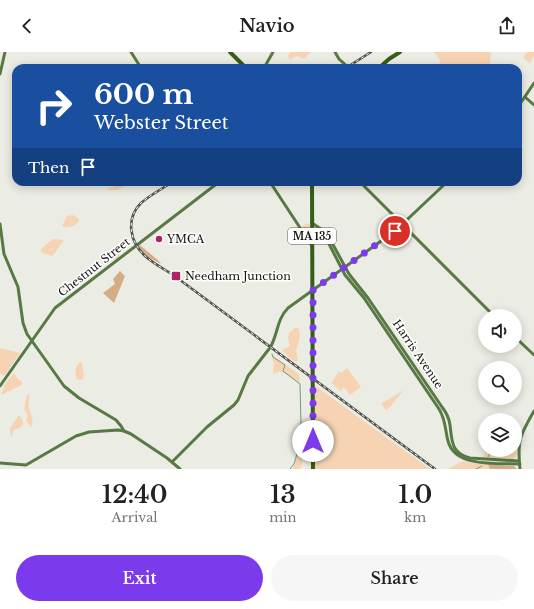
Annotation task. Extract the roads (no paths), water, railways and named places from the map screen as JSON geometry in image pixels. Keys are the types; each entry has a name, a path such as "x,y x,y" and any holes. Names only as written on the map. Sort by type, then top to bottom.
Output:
{"main road":[{"path":"230,52 242,64"},
{"path":"383,64 391,57 400,52"},
{"name":"MA 135","path":"312,186 313,469"}],"street":[{"path":"0,74 5,52"},
{"path":"131,52 138,64"},
{"path":"266,64 273,52"},
{"path":"335,52 345,64"},
{"path":"522,102 534,83"},
{"path":"525,97 534,105"},
{"name":"Chestnut Street","path":"0,386 56,307 214,186"},
{"path":"273,186 312,246"},
{"path":"364,186 487,309"},
{"path":"172,462 206,427 234,405 238,400 248,376 275,338 278,323 285,312 402,225 443,186"},
{"name":"Harris Avenue","path":"312,223 320,228 329,238 344,268"},
{"path":"0,224 5,257 18,287 24,327 32,341 66,388 116,420 124,431 172,462 180,469"},
{"name":"Harris Avenue","path":"312,229 317,230 327,241 365,300 440,409 445,422 449,444 455,454 469,461 519,462"},
{"path":"522,344 534,356"},
{"path":"520,469 519,446 521,436 534,411"},
{"path":"0,463 26,465 76,436 96,432 124,431"}],"waterway":[{"path":"272,354 273,357 285,365 283,371 300,384 301,424"},
{"path":"290,469 294,464 300,444 297,433"},
{"path":"476,469 482,466"}],"railway":[{"path":"352,64 371,52"},
{"path":"166,186 141,203 133,216 131,223 133,237 136,244 145,256 176,277 435,469"}],"place":[{"name":"YMCA","path":"159,239"},
{"name":"Needham Junction","path":"176,276"}]}
